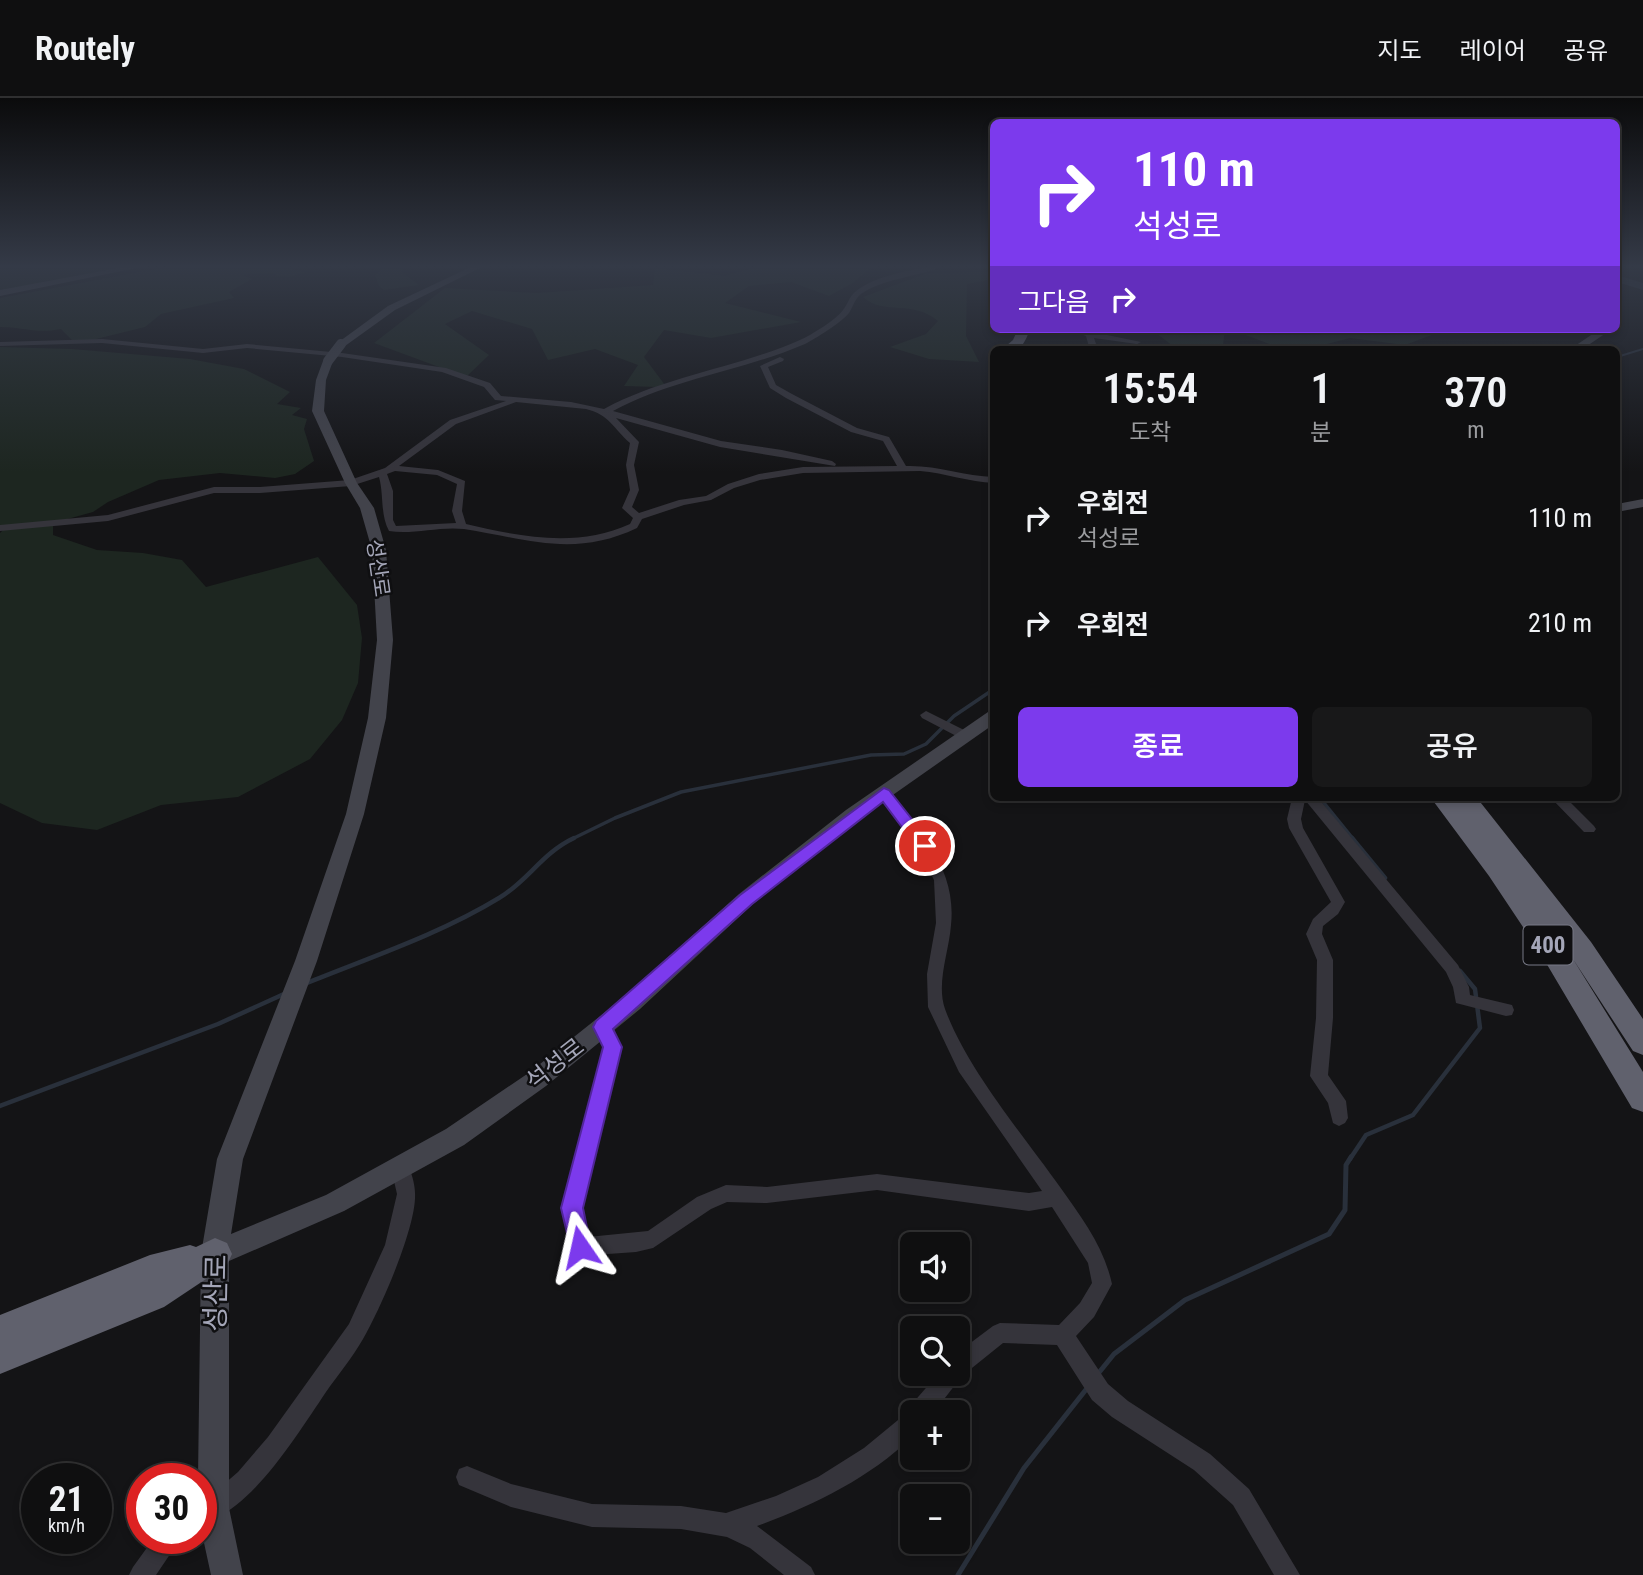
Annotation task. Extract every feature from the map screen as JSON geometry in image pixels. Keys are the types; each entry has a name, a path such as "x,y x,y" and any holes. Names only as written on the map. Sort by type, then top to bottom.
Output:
{"highway":[{"path":"1006,346 1018,342 1022,334"},
{"name":"400","path":"1445,801 1531,919 1643,1099"},
{"name":"400","path":"1466,801 1581,949 1643,1043"},
{"name":"석성로","path":"0,1333 150,1272 215,1254"},
{"name":"석성로","path":"0,1356 152,1295 215,1254"}],"main road":[{"name":"성산로","path":"208,1463 215,1254 230,1159 306,961 355,814 377,718 386,640 379,550 367,508 351,483 318,411 321,380 328,361 353,334"},
{"path":"1580,346 1599,334"},
{"path":"1620,507 1643,503"},
{"name":"석성로","path":"215,1254 335,1203 455,1137 538,1079 602,1027 746,899 959,732 990,718"},
{"name":"성산로","path":"217,1543 227,1575"}],"street":[{"path":"605,412 633,397 740,365 805,341 815,334"},
{"path":"1086,334 1137,342"},
{"path":"1089,335 1093,346"},
{"path":"0,344 41,345 102,341 203,351 247,346 342,355 443,370 488,385 498,398 566,403 720,444 799,456 846,468"},
{"path":"805,341 798,353 764,366 773,386 855,430 886,439 903,468"},
{"path":"0,528 108,518 214,490 260,490 351,483 386,471 453,422 515,401"},
{"path":"605,412 621,432 635,442 630,467 636,488 635,497 627,508 638,517"},
{"path":"386,471 388,520 392,529 462,526 518,537 551,540 604,538 634,526 638,517 682,502 708,498 731,486 760,477 803,470 903,468 940,470 972,479 990,480"},
{"path":"386,471 429,471 458,478 462,483 457,511 462,526"},
{"path":"926,715 959,732"},
{"path":"884,793 925,846 941,880 944,923 935,974 936,1007 965,1067 1054,1198 1077,1226 1097,1261 1102,1284 1087,1310 1063,1335 1000,1333 970,1357"},
{"path":"1298,801 1294,819 1296,828 1338,901 1334,911 1316,924 1314,938 1325,956 1325,1034 1319,1076 1337,1101 1339,1118"},
{"path":"1313,801 1452,970 1461,987 1462,999 1500,1008"},
{"path":"1561,801 1588,829"},
{"path":"602,1027 612,1047 572,1208 580,1247 636,1244 653,1239 704,1203 726,1193 767,1195 877,1182 1029,1202 1054,1198"},
{"path":"217,1503 246,1480 276,1445 356,1331 395,1246 406,1194 400,1168"},
{"path":"1063,1335 1100,1392 1120,1409 1202,1462 1241,1497 1288,1575"},
{"path":"929,1400 942,1386"},
{"path":"726,1525 770,1512 826,1485 890,1445 900,1434"},
{"path":"467,1477 476,1484 497,1492 602,1517 649,1515 726,1525 752,1535 803,1575"},
{"path":"141,1575 157,1554"}],"shaded area":[{"path":"66,334 117,334 92,340 73,341"},
{"path":"386,334 459,334 489,355 466,377 374,343"},
{"path":"535,334 661,334 644,357 665,385 624,386 638,365 595,349 548,360"},
{"path":"687,334 734,334 711,338"},
{"path":"926,334 966,334 979,362 929,359 890,347"},
{"path":"1157,334 1224,334 1224,346 1173,346"},
{"path":"1243,334 1435,334 1405,345 1350,338 1319,346 1275,346"},
{"path":"0,347 72,349 190,359 244,369 290,392 277,404 301,408 292,415 307,419 304,429 314,461 295,474 275,478 220,473 159,480 108,502 93,512 53,523 53,535 97,550 143,553 182,560 206,587 318,557 357,605 362,638 358,683 342,720 310,759 238,797 161,805 97,830 42,823 0,803 0,533 3,530 0,527"}],"waterway":[{"path":"1620,356 1643,349"},
{"path":"573,838 615,818 681,792 871,755 904,754 926,744 954,716 990,692"},
{"path":"1322,801 1354,840"},
{"path":"307,983 405,944 476,911 509,891 553,851 573,838"},
{"path":"1352,838 1385,878"},
{"path":"1350,1159 1366,1135 1413,1115 1480,1028 1475,989 1460,971"},
{"path":"0,1106 218,1024 284,994"},
{"path":"1097,1375 1114,1354 1185,1300 1329,1234 1345,1210 1346,1165 1351,1157"},
{"path":"958,1575 1024,1468 1088,1387"}],"route":[{"path":"580,1247 572,1208 612,1047 602,1027 746,899 853,814 884,793 925,846"}]}
